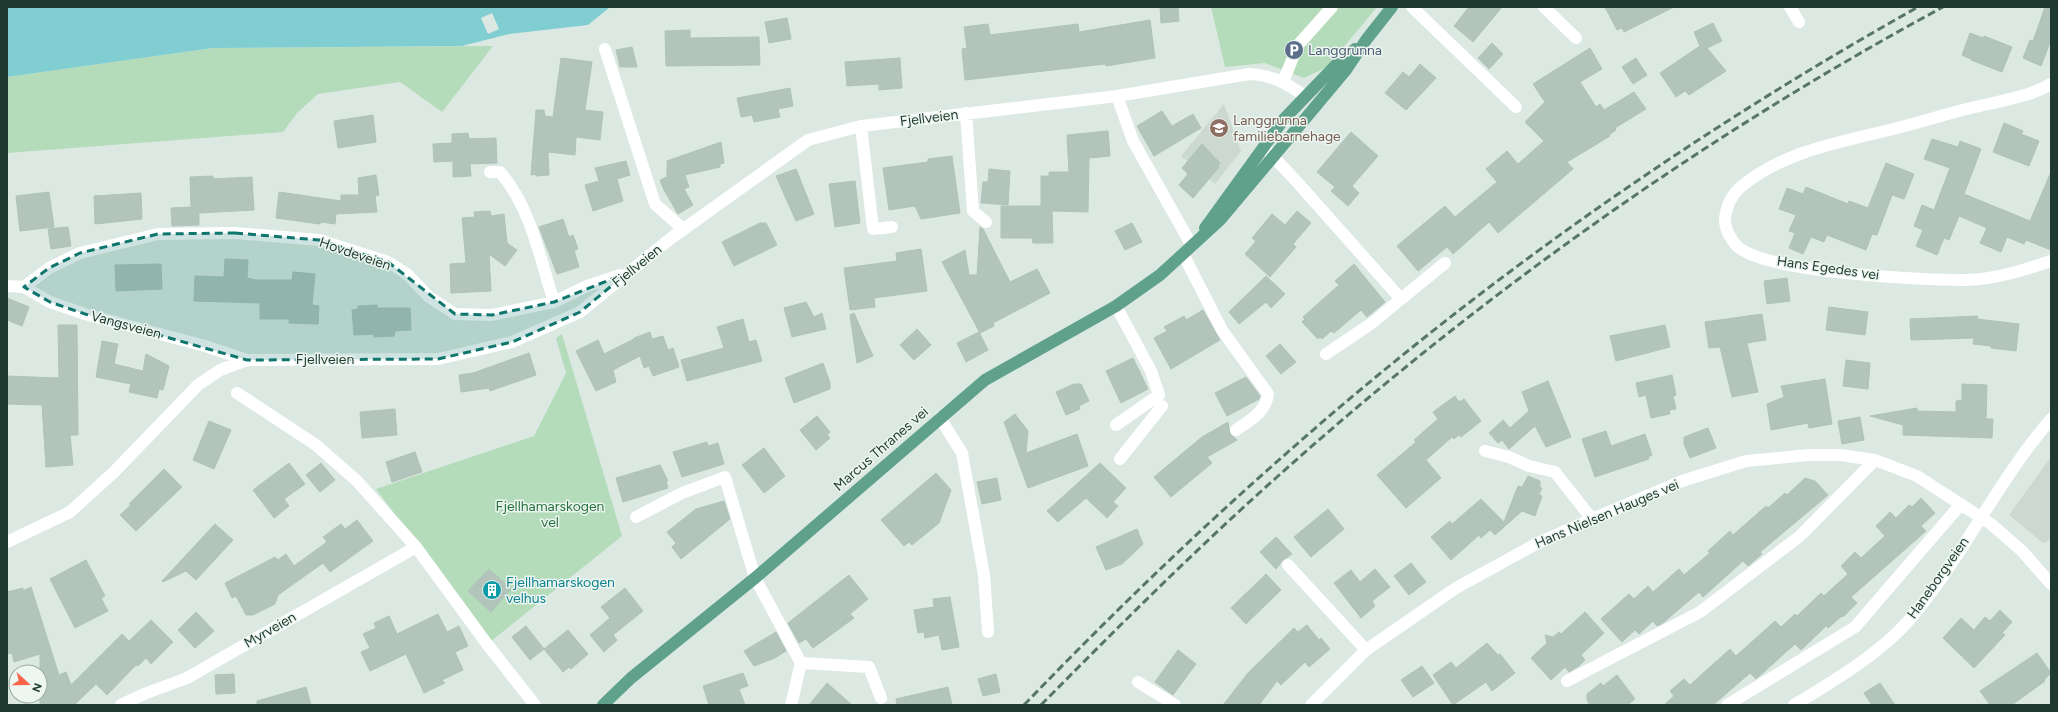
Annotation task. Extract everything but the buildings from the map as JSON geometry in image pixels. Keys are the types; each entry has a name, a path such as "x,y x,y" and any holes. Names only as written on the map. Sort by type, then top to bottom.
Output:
{"main road":[{"name":"Marcus Thranes vei","path":"602,705 631,678 755,578 985,380 1116,306 1160,275 1221,219 1330,90 1392,7"},
{"name":"Marcus Thranes vei","path":"1195,243 1214,214 1238,184 1284,119 1304,96 1337,64 1366,40"}],"street":[{"path":"1283,82 1298,45 1332,7"},
{"path":"1412,7 1516,107"},
{"path":"1544,7 1576,38"},
{"path":"1790,7 1799,22"},
{"path":"605,49 655,204 683,229"},
{"name":"Fjellveien","path":"7,542 70,512 114,472 198,384 220,370 247,360 438,359 512,342 580,312 683,229 808,140 861,126 1117,96 1248,74 1266,74 1283,82 1304,96"},
{"name":"Hans Egedes vei","path":"2051,84 2015,97 1885,131 1850,138 1780,162 1755,176 1740,187 1729,200 1725,227 1738,246 1767,260 1816,269 1864,275 1968,280 2010,274 2051,261"},
{"path":"1312,111 1304,96 1330,90"},
{"path":"1117,96 1133,141 1195,243"},
{"path":"966,113 973,211 986,222"},
{"path":"861,126 873,229 892,227"},
{"path":"1264,147 1401,299"},
{"path":"490,172 500,172 513,187 528,222 554,302"},
{"name":"Hovdeveien","path":"24,286 49,268 80,253 158,234 235,233 320,240 388,262 406,274 430,297 454,314 492,315 554,302 587,286 627,273"},
{"path":"1183,254 1222,330 1268,394 1267,404 1255,417 1236,430"},
{"path":"1326,354 1372,322 1445,263"},
{"path":"7,286 24,286"},
{"name":"Vangsveien","path":"24,286 50,302 85,314 191,342 247,360"},
{"path":"1116,306 1151,371 1162,406"},
{"path":"237,393 316,445 357,481 416,548 487,644 535,705"},
{"path":"1116,425 1162,406"},
{"path":"1120,458 1162,406"},
{"path":"940,418 962,453 984,575 988,632"},
{"name":"Haneborgveien","path":"1794,705 1827,685 1886,642 1909,620 1930,593 1980,517 2051,419"},
{"path":"1484,451 1509,458 1528,466 1555,472 1592,519"},
{"name":"Hans Nielsen Hauges vei","path":"1312,705 1366,650 1456,588 1536,544 1592,519 1682,481 1746,461 1808,455 1840,455 1875,460 1917,476 1980,517 2022,551 2051,584"},
{"path":"1567,681 1700,612 1800,536 1875,460"},
{"path":"636,517 682,493 725,477 755,578 801,663 791,705"},
{"path":"1727,705 1855,627 1961,504"},
{"name":"Myrveien","path":"121,705 144,694 187,678 416,548"},
{"path":"1288,565 1366,650"},
{"path":"801,663 869,667 881,698"},
{"path":"1138,682 1175,705"}],"highlighted area":[{"path":"235,233 319,240 388,262 455,314 492,315 554,302 627,273 580,312 512,342 438,359 247,360 85,314 50,302 24,287 49,268 80,253 158,234"}],"shaded area":[{"name":"Langgrunna familiebarnehage","path":"1224,104 1241,151 1215,184 1181,156"},
{"path":"2051,457 2051,539 2043,543 2009,515"}],"green space":[{"path":"1211,7 1377,7 1327,67 1304,78 1265,63 1225,67"},
{"path":"493,46 442,112 400,82 318,94 297,113 283,132 7,153 7,77 213,48"},
{"name":"Fjellhamarskogen vel","path":"562,334 622,536 490,642 376,489 534,436 566,373 556,338"}],"water":[{"path":"7,7 610,7 588,25 509,34 462,46 213,48 7,77"}],"pier":[{"path":"492,13 499,29 488,34 481,18"}],"railway":[{"path":"1024,705 1114,614 1207,525 1346,402 1423,339 1582,219 1664,163 1747,109 1918,7"},
{"path":"1041,705 1157,589 1216,532 1277,477 1354,410 1433,345 1513,283 1596,222 1767,109 1854,57 1943,7"}],"place":[{"name":"Langgrunna","path":"1294,50"},
{"name":"Langgrunna familiebarnehage","path":"1219,128"},
{"name":"Fjellhamarskogen velhus","path":"492,590"}]}
